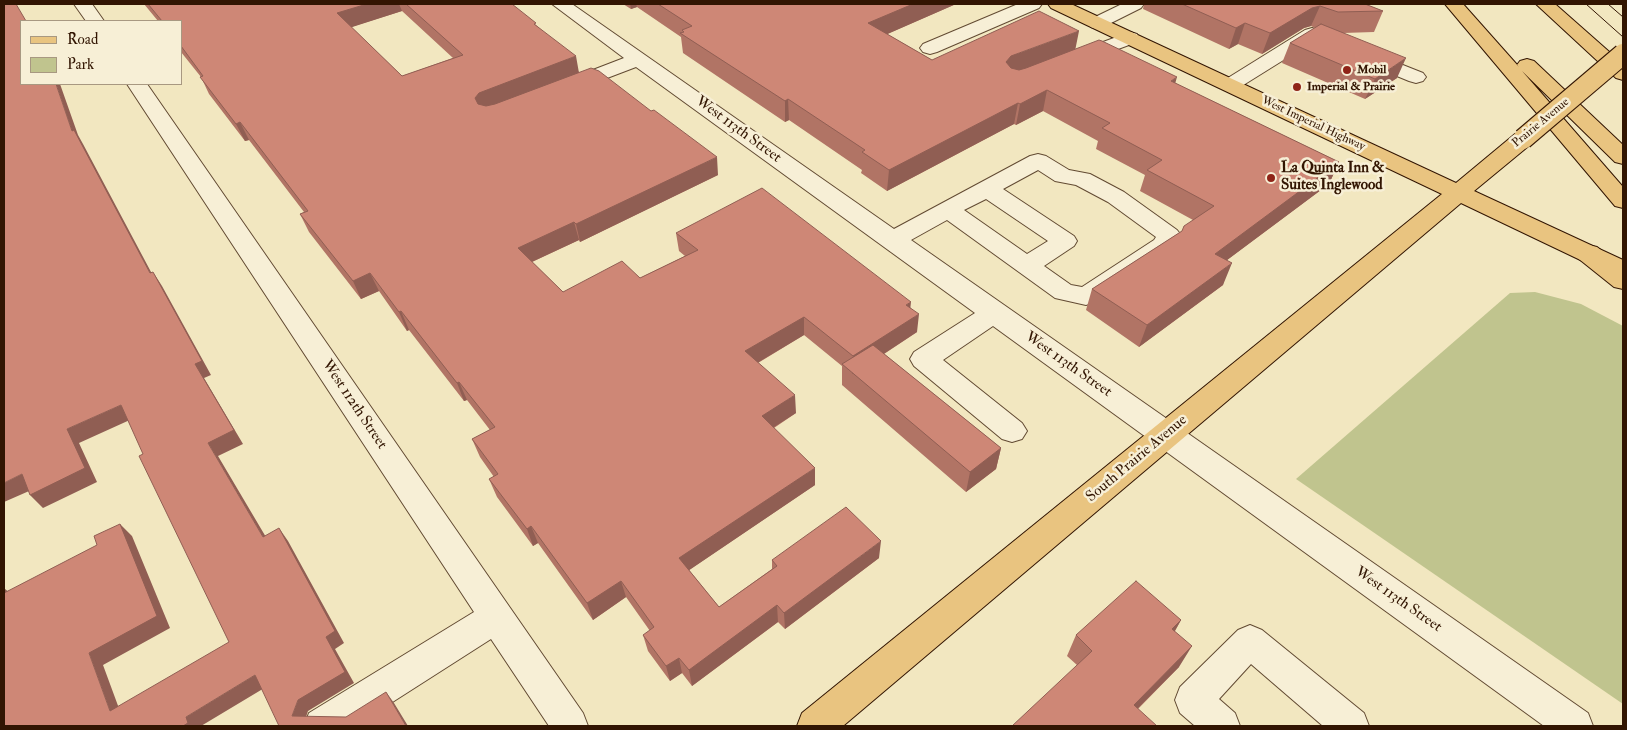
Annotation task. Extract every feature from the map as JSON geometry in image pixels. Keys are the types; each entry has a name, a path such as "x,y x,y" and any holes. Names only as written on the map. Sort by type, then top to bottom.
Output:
{"main road":[{"name":"West Imperial Highway","path":"1056,4 1623,270"},
{"path":"1454,4 1623,201"},
{"path":"1463,4 1623,158"},
{"path":"1545,4 1623,74"},
{"name":"Prairie Avenue","path":"1460,193 1623,54"},
{"name":"South Prairie Avenue","path":"815,726 1460,193"},
{"path":"1588,253 1623,281"}],"street":[{"path":"83,4 94,20"},
{"name":"West 113th Street","path":"561,4 1575,726"},
{"path":"930,48 1033,4"},
{"path":"1097,23 1135,4"},
{"path":"1230,85 1312,34 1416,77"},
{"path":"1059,65 1130,38"},
{"path":"547,94 638,59"},
{"name":"West 112th Street","path":"138,85 570,726"},
{"path":"892,240 1038,161 1062,176 1068,188 1083,198 1102,206 1131,210 1169,235 1164,245 1086,296 1064,292 948,210"},
{"path":"987,188 1065,241 1027,266"},
{"path":"994,313 924,359 1012,431"},
{"path":"322,726 496,617"},
{"path":"1222,726 1193,700 1250,641 1351,726"}],"green space":[{"path":"1535,292 1581,304 1623,326 1623,704 1296,479 1510,293"}],"building":[{"path":"4,4 16,4 25,20 20,20 20,85 56,85 72,131 74,130 150,273 153,272 202,361 195,364 234,430 208,443 263,537 279,528 335,631 326,637 345,672 298,700 292,716 346,717 386,692 406,726 279,726 255,675 186,717 188,723 183,726 4,726 4,593 97,545 94,536 120,524 157,616 89,653 110,711 229,642 139,456 143,454 121,405 67,429 85,468 30,495 22,474 4,483"},
{"path":"148,4 367,4 337,13 402,76 463,55 406,4 512,4 536,23 534,24 576,56 479,93 475,98 478,104 486,106 495,104 591,68 599,71 651,111 654,110 717,157 576,224 574,222 518,248 563,292 622,261 640,278 698,250 676,233 762,188 911,302 906,305 919,314 853,356 804,317 745,351 795,395 762,416 815,468 679,558 719,607 777,566 772,560 846,507 881,541 784,613 777,605 689,670 679,658 666,666 643,635 654,627 621,581 587,603 531,526 527,529 489,479 498,474 472,439 495,427 459,382 457,383 401,311 399,312 370,273 353,281 300,214 308,211 240,122 236,124 200,77 203,76 182,47 182,20 161,20"},
{"path":"658,4 913,4 868,23 932,60 1039,11 1079,31 1011,56 1006,62 1011,68 1019,70 1026,68 1099,40 1177,77 1171,81 1339,162 1215,254 1232,263 1147,325 1092,289 1182,231 1184,226 1214,206 1147,170 1162,160 1102,128 1110,123 1047,90 1020,104 1018,103 889,170 862,152 865,150 788,99 785,101 680,33 684,32 682,30 692,26"},
{"path":"1182,4 1365,4 1383,11 1338,12 1320,6 1312,8 1270,33 1245,23 1236,28"},
{"path":"1321,24 1406,58 1375,79 1290,43"},
{"path":"873,345 1001,448 970,472 842,364"},
{"path":"1136,581 1181,620 1172,629 1192,646 1134,705 1157,726 1012,726 1092,651 1076,635"}],"tram line":[{"path":"1586,4 1623,37"},
{"path":"1608,4 1623,17"}],"place":[{"name":"Mobil","path":"1347,70"},
{"name":"Imperial & Prairie","path":"1297,87"},
{"name":"La Quinta Inn & Suites Inglewood","path":"1271,178"}]}
